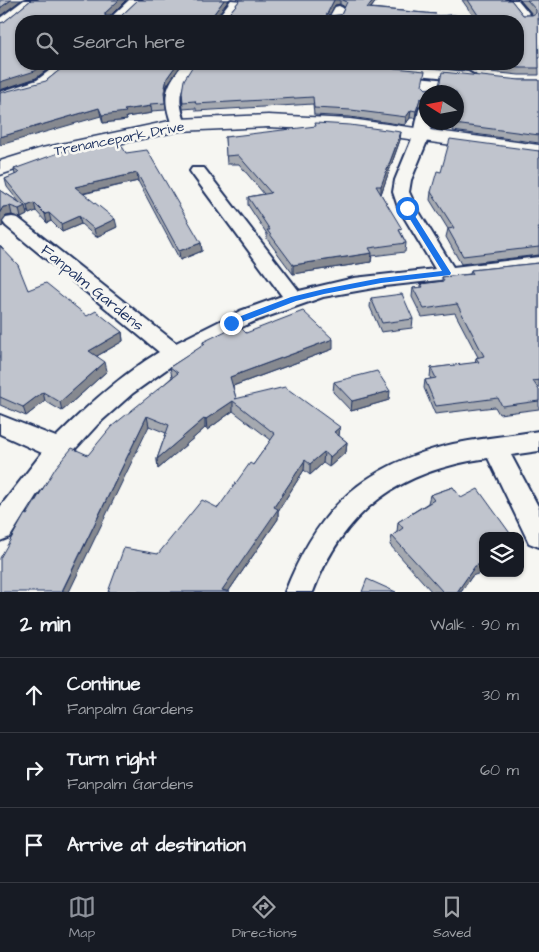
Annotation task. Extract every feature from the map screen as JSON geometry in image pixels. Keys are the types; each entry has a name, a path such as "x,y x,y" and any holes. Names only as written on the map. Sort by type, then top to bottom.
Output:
{"street":[{"path":"0,24 31,0"},
{"path":"120,15 136,0"},
{"path":"512,0 527,18"},
{"path":"226,15 236,1"},
{"path":"336,15 339,9"},
{"path":"0,96 42,83 58,70"},
{"path":"179,125 171,104 173,89 186,70"},
{"path":"399,70 481,77"},
{"name":"Trenancepark Drive","path":"0,168 42,154 179,125 268,121 350,125 539,151"},
{"path":"423,130 401,192 407,208 447,273"},
{"path":"198,171 294,298"},
{"name":"Fanpalm Gardens","path":"12,222 173,352"},
{"path":"0,529 18,500 58,450 97,410 173,352 231,323 294,298 381,280 539,263"},
{"path":"0,424 58,450"},
{"path":"299,592 318,548 335,522 360,498 388,478 417,464 454,454 539,442"},
{"path":"495,448 539,534"}],"building":[{"path":"0,0 11,0 0,8"},
{"path":"31,0 119,0 105,15 15,15 15,70 36,70 0,82 0,23 4,22"},
{"path":"138,0 224,0 213,15 122,15"},
{"path":"240,0 334,0 326,15 228,15"},
{"path":"343,0 373,0 367,8 436,14 341,15 347,2"},
{"path":"468,0 511,0 523,15 478,15"},
{"path":"527,0 539,0 539,68 524,68 524,15 536,13 536,10"},
{"path":"60,70 173,70 167,78 164,92 165,103 150,104 151,106 124,110 126,112 102,115 99,108 0,137 0,93 46,81"},
{"path":"190,70 425,71 422,85 419,85 419,102 416,111 411,110 406,117 351,110 314,108 313,97 196,104 195,101 183,102 184,80"},
{"path":"442,72 520,80 539,80 539,135 464,125 464,85 439,85"},
{"path":"315,123 350,125 401,132 381,186 376,186 402,229 399,230 406,243 369,248 372,253 293,265 267,230 270,230 248,197 271,193 238,155 226,156 225,137 316,126"},
{"path":"117,138 126,153 147,150 201,243 179,251 137,173 75,187 115,219 94,229 79,216 61,224 49,213 45,214 34,203 27,206 5,179 19,173 14,169 75,147"},
{"path":"450,139 539,151 539,228 537,228 539,231 539,247 463,256 448,229 454,228 431,192 437,171 441,172"},
{"path":"0,190 25,206 19,209 10,206 3,207 0,212"},
{"path":"0,246 18,265 28,290 46,283 87,316 96,311 122,332 89,351 105,362 60,402 43,392 23,407 0,397"},
{"path":"539,263 539,380 533,381 539,390 539,401 502,406 498,398 436,406 425,380 436,378 431,368 479,362 476,358 484,356 457,304 424,309 413,288 423,287 421,284 444,281 442,277 473,274 471,270"},
{"path":"402,294 413,319 382,323 371,298"},
{"path":"303,311 333,339 230,377 235,399 285,387 340,427 334,432 347,442 330,457 324,452 310,464 305,460 274,507 278,509 222,590 230,592 108,592 124,548 158,554 202,500 218,508 250,463 253,465 275,434 233,401 205,418 157,459 169,425 147,416 62,591 66,592 0,592 0,558 25,514 27,515 56,467 72,448 88,455 111,427 178,373 170,367 205,344 203,342 238,325 246,333"},
{"path":"377,371 390,391 352,401 334,382"},
{"path":"453,487 461,498 478,489 509,532 479,532 479,564 475,566 457,592 443,592 392,536 403,528 398,522 434,500 430,495"},
{"path":"367,579 396,592 362,592"}],"route":[{"path":"231,323 294,298 324,291 381,280 447,273 407,208"}]}
